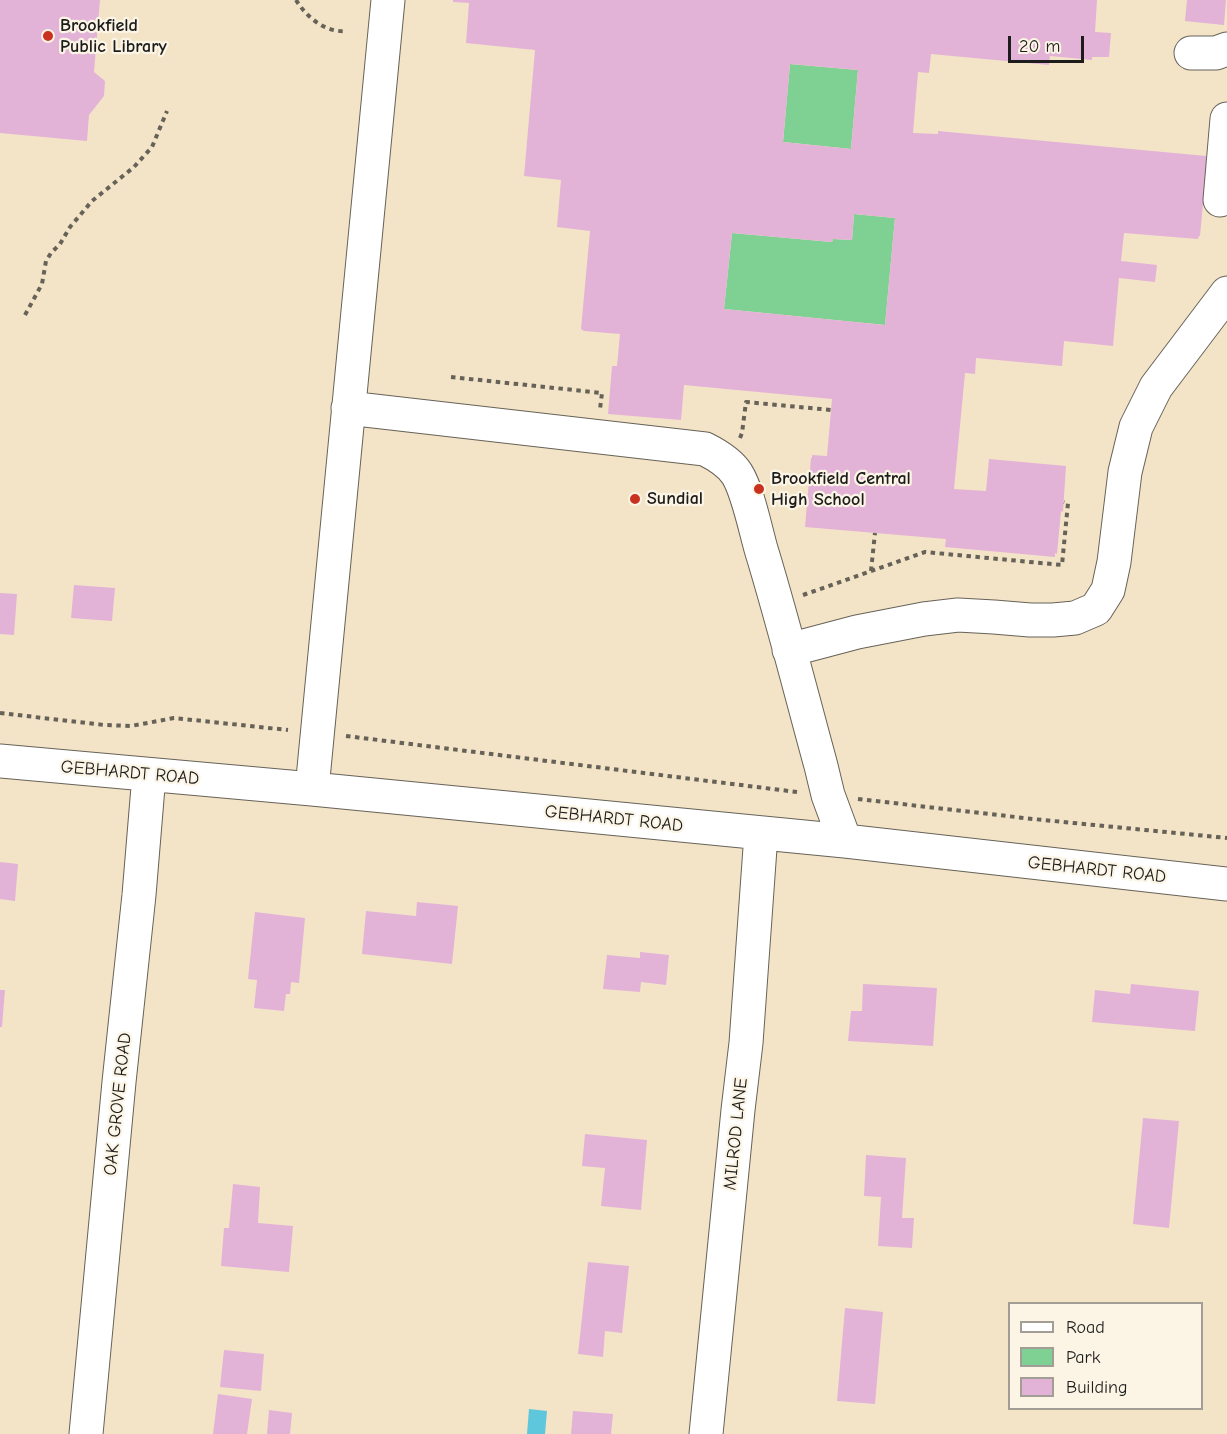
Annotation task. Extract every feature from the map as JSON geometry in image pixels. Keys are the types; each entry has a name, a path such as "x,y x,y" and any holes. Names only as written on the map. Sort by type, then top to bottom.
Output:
{"street":[{"path":"312,789 388,0"},
{"path":"1191,53 1216,53 1227,49"},
{"path":"1220,200 1227,118"},
{"path":"809,646 857,632 924,619 957,615 1053,620 1075,618 1096,609 1108,590 1112,572 1125,472 1136,427 1156,387 1217,327 1227,293"},
{"path":"348,408 705,449 717,456 736,473 743,486 809,646 821,766 828,795 844,841"},
{"name":"GEBHARDT ROAD","path":"0,761 844,841 1227,884"},
{"name":"OAK GROVE ROAD","path":"86,1434 149,774"},
{"name":"MILROD LANE","path":"706,1434 746,1043 761,834"}],"path":[{"path":"296,0 314,21 334,31 348,31"},
{"path":"25,315 42,284 46,261 51,253 92,201 134,167 152,147 167,111"},
{"path":"451,377 602,393 601,415"},
{"path":"735,442 742,433 746,402 831,410"},
{"path":"796,597 925,552 1062,565 1068,503 1064,502"},
{"path":"871,571 874,533"},
{"path":"0,713 131,726 174,718 187,718 1022,818 1227,838"}],"green space":[{"path":"790,64 858,70 851,149 783,142"},
{"path":"854,214 895,218 885,325 724,309 732,233 832,242 833,239 852,240"}],"water":[{"path":"529,1409 547,1411 545,1434 527,1434"}],"building":[{"name":"Brookfield Public Library","path":"0,0 100,0 94,72 105,81 104,96 89,115 87,141 0,133"},
{"path":"453,0 1097,0 1095,32 1111,33 1109,57 1092,57 1092,60 1050,56 1049,65 931,54 929,73 918,72 913,133 938,134 938,131 1206,156 1198,239 1124,233 1121,261 1157,265 1155,282 1119,278 1113,346 1064,341 1062,366 976,358 975,374 965,373 954,489 986,491 989,459 1066,466 1063,512 1061,511 1055,557 945,547 946,539 805,527 811,458 812,455 827,456 832,399 684,385 681,420 608,414 612,366 617,366 620,334 581,329 590,231 557,227 561,180 524,176 535,50 466,43 469,3 453,2","holes":["790,64 858,70 851,149 783,142","854,214 895,218 885,325 724,309 732,233 832,242 833,239 852,240"]},
{"path":"1187,0 1226,0 1224,25 1185,21"},
{"path":"74,585 115,588 112,621 71,618"},
{"path":"0,593 17,594 14,635 0,634"},
{"path":"0,862 18,864 15,901 0,899"},
{"path":"417,902 458,906 452,964 362,954 366,911 416,916"},
{"path":"255,912 305,918 299,983 291,982 290,994 286,994 284,1011 254,1008 257,980 248,979"},
{"path":"640,952 669,955 666,985 641,982 640,992 603,989 607,955 640,958"},
{"path":"863,984 937,988 933,1046 848,1041 851,1011 862,1011"},
{"path":"1131,984 1199,991 1195,1031 1092,1022 1095,990 1130,994"},
{"path":"0,990 5,990 2,1027 0,1027"},
{"path":"1143,1118 1179,1121 1169,1228 1133,1224"},
{"path":"585,1134 647,1140 641,1210 601,1206 605,1168 582,1166"},
{"path":"866,1155 906,1158 902,1218 914,1218 912,1248 878,1246 881,1197 864,1196"},
{"path":"233,1184 260,1187 258,1223 293,1226 289,1272 221,1266 224,1228 229,1228"},
{"path":"588,1262 629,1266 622,1333 605,1331 603,1357 578,1354"},
{"path":"845,1308 883,1312 875,1404 837,1401"},
{"path":"224,1350 264,1354 261,1391 220,1387"},
{"path":"218,1394 252,1399 247,1434 213,1434"},
{"path":"269,1410 292,1413 290,1434 267,1434"},
{"path":"573,1411 613,1414 611,1434 571,1434"}],"place":[{"name":"Brookfield Public Library","path":"48,36"},
{"name":"Brookfield Central High School","path":"759,489"},
{"name":"Sundial","path":"635,499"}]}
